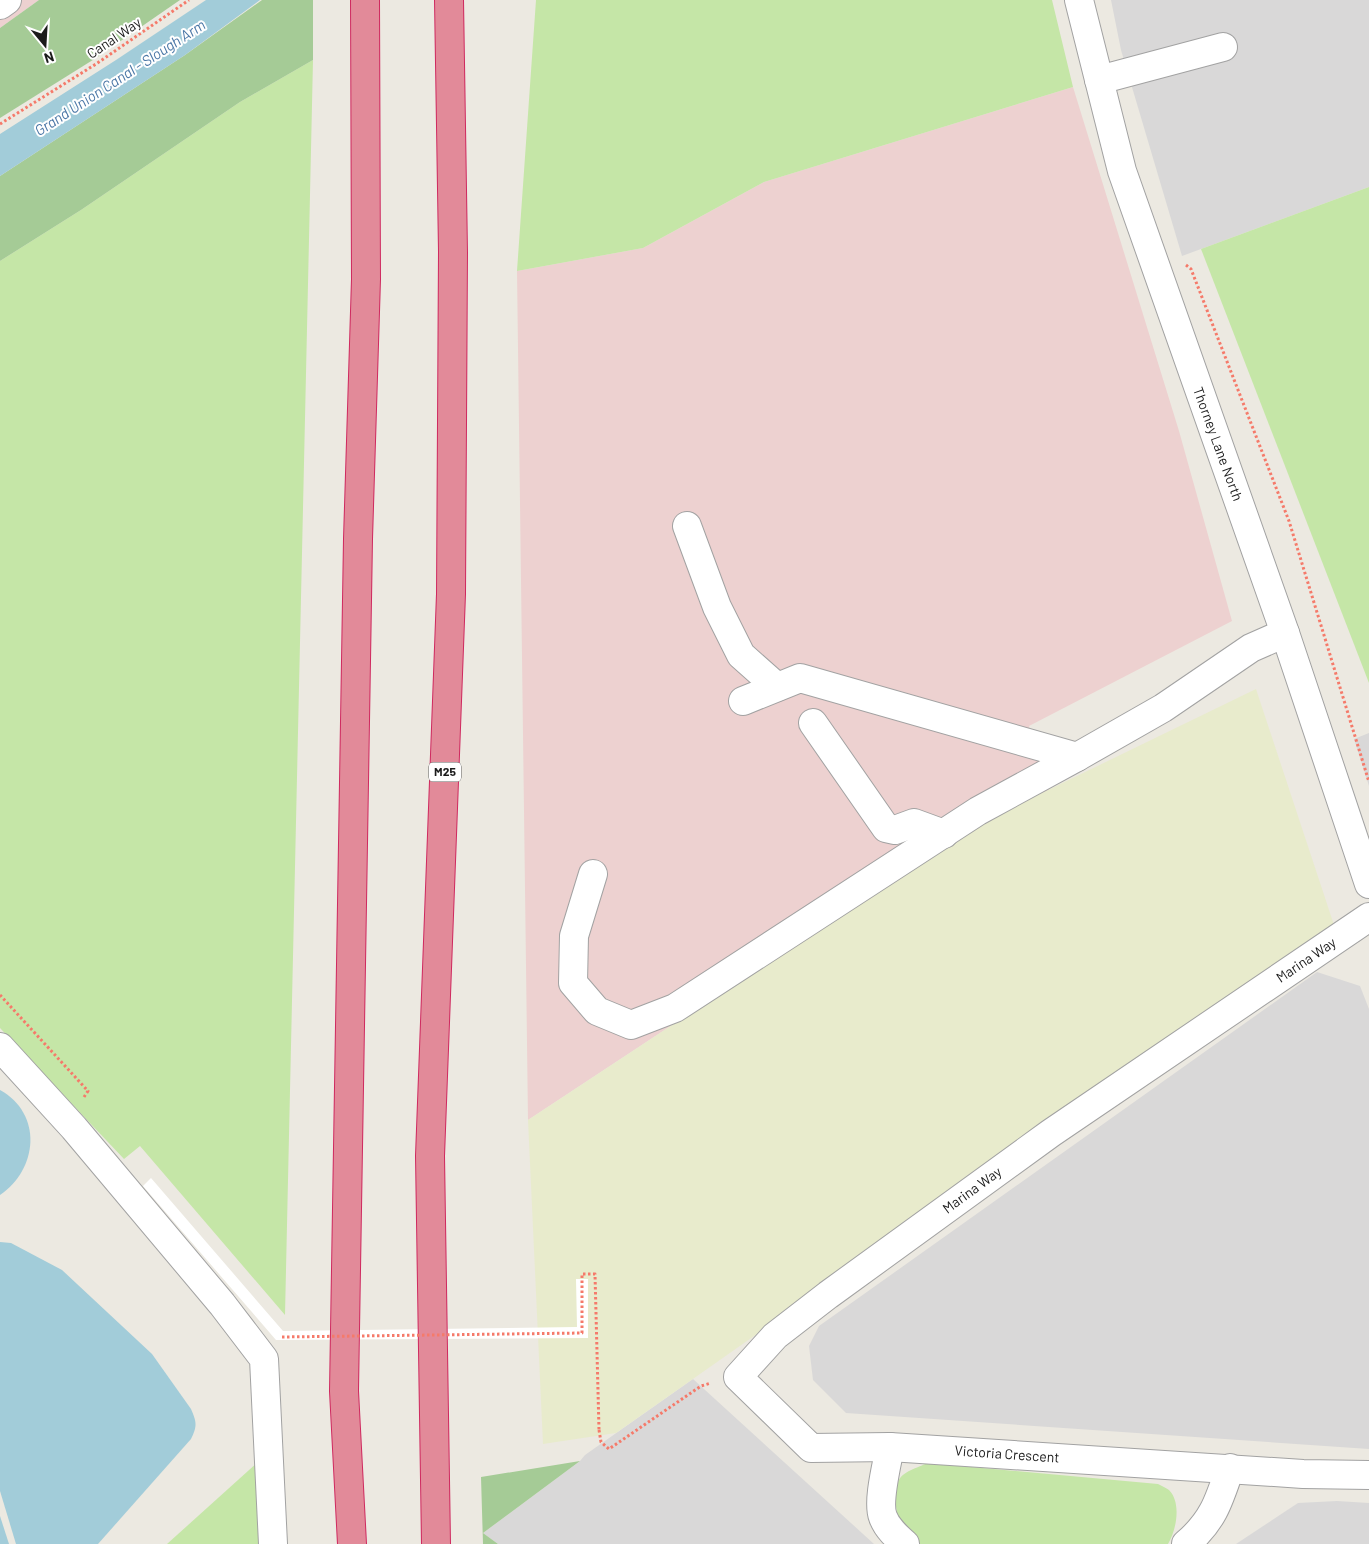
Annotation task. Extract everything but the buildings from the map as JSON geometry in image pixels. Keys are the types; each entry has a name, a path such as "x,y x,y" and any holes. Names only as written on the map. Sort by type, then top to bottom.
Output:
{"highway":[{"path":"352,1544 344,1390 358,539 366,279 365,0"},
{"name":"M25","path":"436,1544 430,1156 451,594 453,252 449,0"}],"street":[{"path":"0,5 7,0"},
{"name":"Thorney Lane North","path":"1079,0 1122,171 1285,633 1369,884"},
{"path":"1099,80 1223,47"},
{"path":"687,526 718,606 741,655 778,687"},
{"path":"593,874 574,936 573,983 597,1011 631,1025 675,1008 978,811 1163,708 1251,648 1285,633"},
{"path":"743,701 800,678 1078,757"},
{"path":"813,723 886,828 895,830 914,823 944,834"},
{"name":"Marina Way","path":"738,1376 775,1336 836,1289 1050,1133 1369,916"},
{"path":"0,1047 74,1128 222,1304 264,1359 273,1544"},
{"path":"738,1376 811,1448 890,1447 881,1506 883,1517 891,1532 905,1544"},
{"name":"Victoria Crescent","path":"890,1447 1303,1474 1369,1475"},
{"path":"1186,1544 1210,1519 1218,1504 1230,1468"}],"path":[{"name":"Canal Way","path":"0,124 96,64 189,0"},
{"path":"1184,262 1190,268 1289,521 1369,782"},
{"path":"282,1337 582,1333 582,1274 595,1274 599,1430 601,1442 609,1450 701,1386 738,1376"}],"shaded area":[{"path":"0,0 39,0 0,28"},
{"path":"1111,0 1369,0 1369,187 1182,256 1121,50"},
{"path":"1073,87 1179,431 1232,621 1029,726 1049,790 974,826 528,1120 517,271 643,248 764,182"},
{"path":"1369,733 1369,786 1354,739"},
{"path":"1317,972 1360,986 1369,1009 1369,1449 846,1413 813,1380 809,1346 819,1326"},
{"path":"693,1379 874,1544 498,1544 483,1533 580,1461 585,1455"},
{"path":"1337,1501 1369,1503 1369,1544 1236,1544 1298,1503"}],"green space":[{"path":"39,0 180,0 96,58 0,118 0,28"},
{"path":"262,0 313,0 313,60 240,102 81,210 0,261 0,176 185,55"},
{"path":"536,0 1052,0 1073,87 764,182 643,248 517,271"},
{"path":"313,60 285,1315 140,1146 124,1159 0,1028 0,261 81,210 240,102"},
{"path":"1369,187 1369,683 1201,249"},
{"path":"1256,689 1335,928 616,1433 543,1444 528,1120 974,826"},
{"path":"580,1461 483,1533 498,1544 483,1544 481,1477"},
{"path":"258,1462 262,1544 167,1544"},
{"path":"927,1463 1158,1484 1169,1490 1173,1496 1177,1509 1175,1525 1168,1544 919,1544 900,1524 896,1505 896,1486 903,1475"}],"water":[{"name":"Grand Union Canal - Slough Arm","path":"206,0 260,0 185,55 0,176 0,134"},
{"path":"0,1090 14,1100 23,1113 29,1127 30,1142 28,1157 22,1171 13,1184 0,1195"},
{"path":"0,1242 11,1243 62,1270 152,1354 191,1409 194,1418 195,1427 191,1439 98,1544 16,1544 0,1491"},
{"path":"0,1516 9,1544 0,1544"}],"pier":[{"path":"151,1178 283,1331 577,1327 576,1279 588,1279 588,1338 276,1340 143,1186"}]}
